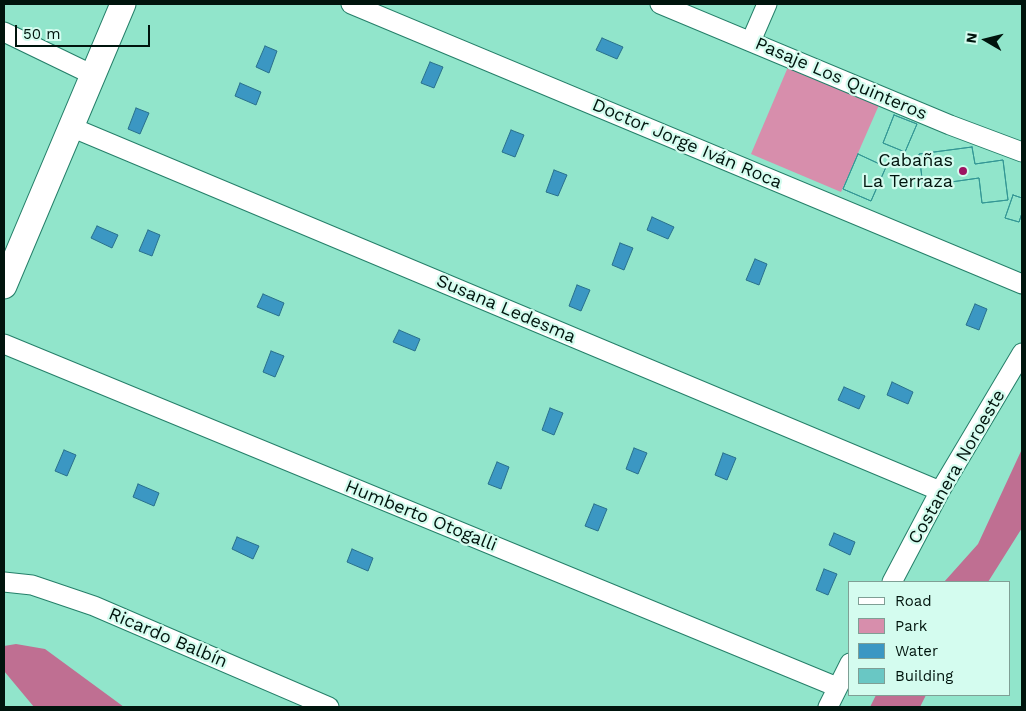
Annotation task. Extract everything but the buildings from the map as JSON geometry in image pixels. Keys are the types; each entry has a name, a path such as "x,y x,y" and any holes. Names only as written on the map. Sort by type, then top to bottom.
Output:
{"main road":[{"path":"6,275 123,4"}],"street":[{"name":"Doctor Jorge Iván Roca","path":"351,4 1022,284"},
{"name":"Pasaje Los Quinteros","path":"660,4 950,125 1022,152"},
{"path":"751,41 767,4"},
{"path":"4,32 93,75"},
{"name":"Susana Ledesma","path":"71,127 940,491"},
{"name":"Humberto Otogalli","path":"4,344 837,687"},
{"name":"Costanera Noroeste","path":"893,581 940,491 1022,353"},
{"name":"Ricardo Balbín","path":"4,582 32,586 94,606 329,707"},
{"path":"828,707 848,668"}],"green space":[{"path":"788,67 879,105 841,192 751,154"}],"shaded area":[{"path":"1022,449 1022,528 989,581 945,581 978,544"},
{"path":"16,644 45,649 124,707 34,707 4,671 4,646"},
{"path":"876,696 926,696 920,707 870,707"}],"water":[{"path":"602,38 623,47 617,59 596,50"},
{"path":"265,46 277,51 269,73 256,67"},
{"path":"430,62 443,67 434,88 421,83"},
{"path":"240,83 261,92 256,105 235,96"},
{"path":"136,108 149,113 140,134 128,129"},
{"path":"511,130 524,135 515,157 502,152"},
{"path":"554,170 567,175 558,196 546,192"},
{"path":"652,217 674,227 668,239 647,230"},
{"path":"97,226 118,235 112,248 91,238"},
{"path":"148,230 160,235 152,256 139,251"},
{"path":"620,243 633,248 624,270 612,265"},
{"path":"755,259 767,264 759,285 746,280"},
{"path":"577,285 590,290 581,311 569,306"},
{"path":"263,294 284,303 279,316 257,307"},
{"path":"975,304 987,309 979,330 966,325"},
{"path":"399,330 420,339 415,351 393,342"},
{"path":"271,351 284,356 275,377 263,372"},
{"path":"892,382 913,392 908,404 887,395"},
{"path":"844,387 865,396 859,409 838,400"},
{"path":"550,408 563,413 554,435 542,430"},
{"path":"634,448 647,453 638,474 626,469"},
{"path":"64,450 76,455 67,476 55,471"},
{"path":"723,453 736,458 727,480 715,475"},
{"path":"497,462 509,467 501,489 488,484"},
{"path":"138,484 159,493 154,506 133,497"},
{"path":"594,504 607,509 598,531 585,526"},
{"path":"834,533 855,542 850,555 829,545"},
{"path":"237,537 259,546 253,559 232,549"},
{"path":"352,549 373,558 368,571 347,562"},
{"path":"824,569 837,574 828,595 816,590"}],"place":[{"name":"Cabañas La Terraza","path":"963,171"}]}
